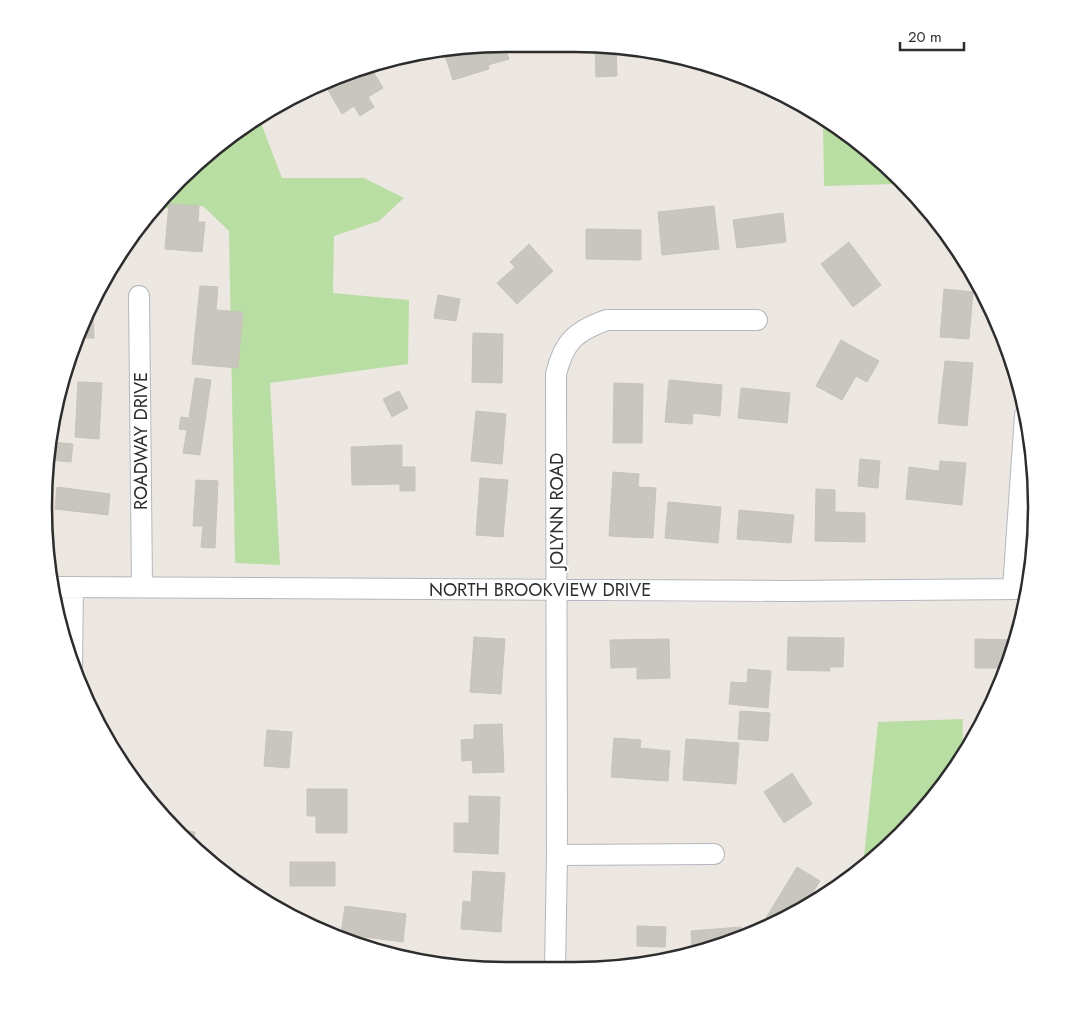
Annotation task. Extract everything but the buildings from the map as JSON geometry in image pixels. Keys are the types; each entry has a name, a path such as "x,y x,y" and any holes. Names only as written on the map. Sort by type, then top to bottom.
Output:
{"street":[{"name":"ROADWAY DRIVE","path":"140,296 142,586"},
{"name":"JOLYNN ROAD","path":"554,962 557,855 556,374 561,353 571,339 587,326 607,320 757,320"},
{"path":"1020,589 1024,448"},
{"name":"NORTH BROOKVIEW DRIVE","path":"60,587 142,586 557,591 1020,589"},
{"path":"72,638 73,587"},
{"path":"557,855 714,854"}],"green space":[{"path":"261,124 282,178 364,178 404,198 379,221 334,236 333,293 409,300 408,364 270,383 280,565 235,563 229,231 203,206 164,208 207,165"},
{"path":"823,127 850,146 892,184 824,186"},
{"path":"963,719 962,742 934,784 915,807 864,856 878,722"}]}
